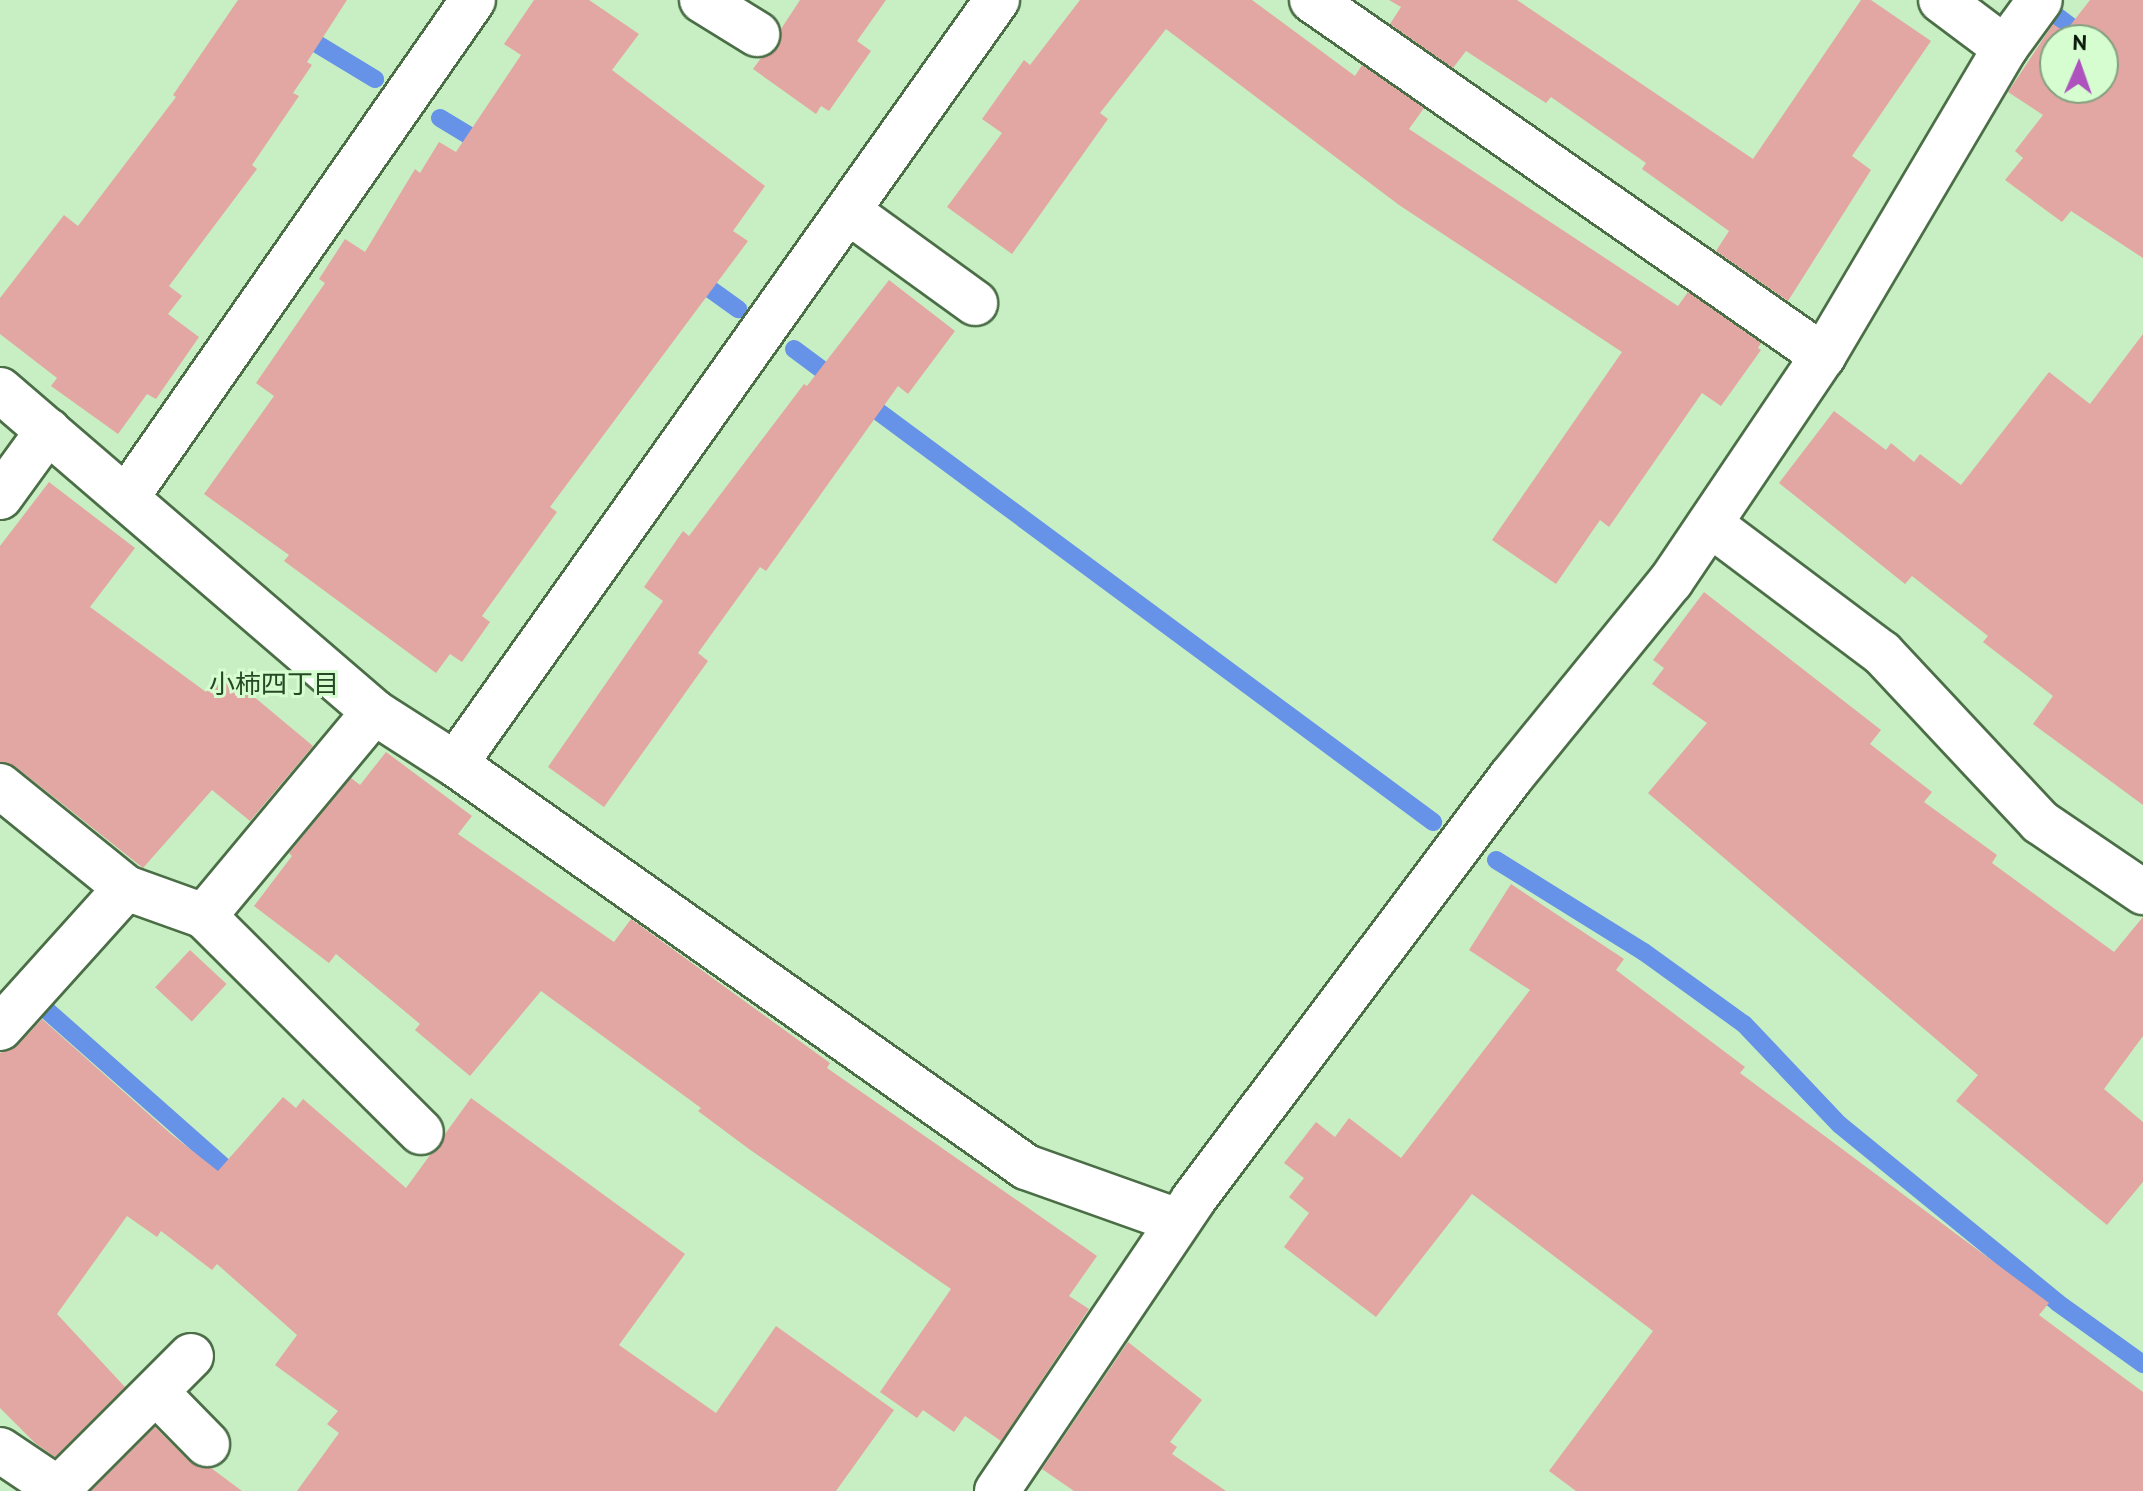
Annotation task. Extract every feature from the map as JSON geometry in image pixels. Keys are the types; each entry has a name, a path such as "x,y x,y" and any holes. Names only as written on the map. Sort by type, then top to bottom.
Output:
{"street":[{"path":"126,498 473,0"},
{"path":"702,0 757,34"},
{"path":"455,764 997,0"},
{"path":"1312,0 1823,356"},
{"path":"1941,0 2005,48"},
{"path":"997,1491 1178,1221 1511,777 1671,581 1823,356 2005,48 2040,0"},
{"path":"848,211 975,303"},
{"path":"0,390 374,712 455,764 1026,1167 1178,1221"},
{"path":"0,497 48,431"},
{"path":"1710,524 1882,653 2040,822 2143,892"},
{"path":"204,916 374,712"},
{"path":"0,786 126,888 204,916 421,1132"},
{"path":"0,1028 126,888"},
{"path":"0,1450 58,1489 191,1356"},
{"path":"156,1392 207,1444"}],"building":[{"path":"238,0 347,0 307,62 312,65 293,93 299,96 252,165 257,169 169,286 182,296 168,314 199,337 156,399 147,394 118,434 51,386 57,378 0,334 0,298 64,215 78,226 176,97 173,95"},
{"path":"534,0 589,0 639,34 612,70 765,186 733,231 748,241 550,507 557,512 482,616 490,622 462,662 450,654 436,673 284,561 289,555 204,494 274,396 256,383 325,283 319,279 345,239 365,252 415,169 420,173 439,142 456,152 521,55 504,44"},
{"path":"800,0 886,0 857,41 871,51 829,111 821,106 816,114 753,69 761,58 778,48 781,29"},
{"path":"1080,0 1252,0 1355,76 1362,65 1424,108 1409,129 1678,306 1688,292 1761,343 1758,348 1761,350 1721,406 1702,393 1609,527 1600,520 1556,584 1492,540 1622,352 1399,205 1166,29 1100,113 1108,119 1012,254 947,207 1002,133 982,119 1024,60 1030,65"},
{"path":"1389,0 1517,0 1753,159 1861,0 1871,0 1931,41 1852,156 1871,170 1788,301 1716,251 1729,231 1642,169 1646,163 1551,97 1546,103 1466,51 1453,68 1390,24 1401,7"},
{"path":"2090,0 2143,0 2143,258 2071,211 2062,222 2005,180 2023,158 2015,151 2043,115 2008,92 2039,45 2039,104 2119,104 2119,24 2071,24"},
{"path":"889,280 955,331 908,394 898,386 766,571 760,567 698,653 708,661 604,807 548,767 663,601 644,587 683,531 689,536 804,384 807,386"},
{"path":"2143,334 2143,805 2033,724 2053,696 1983,642 1988,636 1912,576 1905,584 1779,483 1834,411 1886,450 1891,443 1914,462 1920,454 1961,485 2049,372 2090,404"},
{"path":"49,482 135,548 90,607 206,692 223,671 313,746 250,821 212,790 143,868 16,767 0,762 0,546"},
{"path":"1704,592 1881,730 1870,744 1932,792 1924,802 1997,855 1992,863 2114,952 2143,917 2143,1036 2104,1089 2143,1122 2143,1182 2107,1225 1956,1101 1978,1075 1648,793 1707,723 1652,684 1664,668 1653,660"},
{"path":"386,752 472,816 458,834 614,942 631,919 830,1063 827,1068 1097,1256 1069,1296 1089,1309 1001,1441 965,1416 954,1432 923,1410 917,1418 880,1392 951,1289 749,1149 698,1111 701,1108 541,991 470,1076 415,1030 420,1024 336,954 329,963 254,906 292,856 289,853 351,778 360,785"},
{"path":"1511,884 1624,959 1616,970 1745,1067 1740,1073 2049,1303 2039,1315 2143,1392 2143,1491 1576,1491 1549,1471 1653,1331 1472,1194 1376,1317 1284,1247 1309,1213 1289,1197 1304,1178 1284,1163 1316,1122 1335,1137 1349,1118 1401,1158 1530,990 1469,950"},
{"path":"190,950 227,984 192,1021 155,987"},
{"path":"42,1019 171,1134 218,1171 283,1097 296,1108 303,1099 406,1188 430,1155 439,1149 445,1134 471,1098 685,1254 619,1345 716,1413 776,1326 894,1410 836,1491 297,1491 339,1433 327,1424 338,1411 275,1365 297,1335 217,1264 212,1270 161,1231 157,1237 127,1216 57,1314 125,1387 55,1457 35,1443 0,1408 0,1053 18,1045"},
{"path":"1128,1342 1202,1400 1170,1442 1177,1447 1172,1454 1226,1491 1074,1491 1042,1469"},
{"path":"155,1427 190,1462 200,1468 211,1468 242,1491 91,1491"}],"waterway":[{"path":"2058,17 2067,24"},
{"path":"299,33 375,79"},
{"path":"440,118 488,147"},
{"path":"692,276 738,309"},
{"path":"794,349 840,383"},
{"path":"860,398 1433,822"},
{"path":"1496,860 1644,952 1744,1024 1840,1125 2058,1303 2143,1364"},
{"path":"42,1006 241,1182"}],"district":[{"name":"小柿四丁目","path":"274,684"}]}
